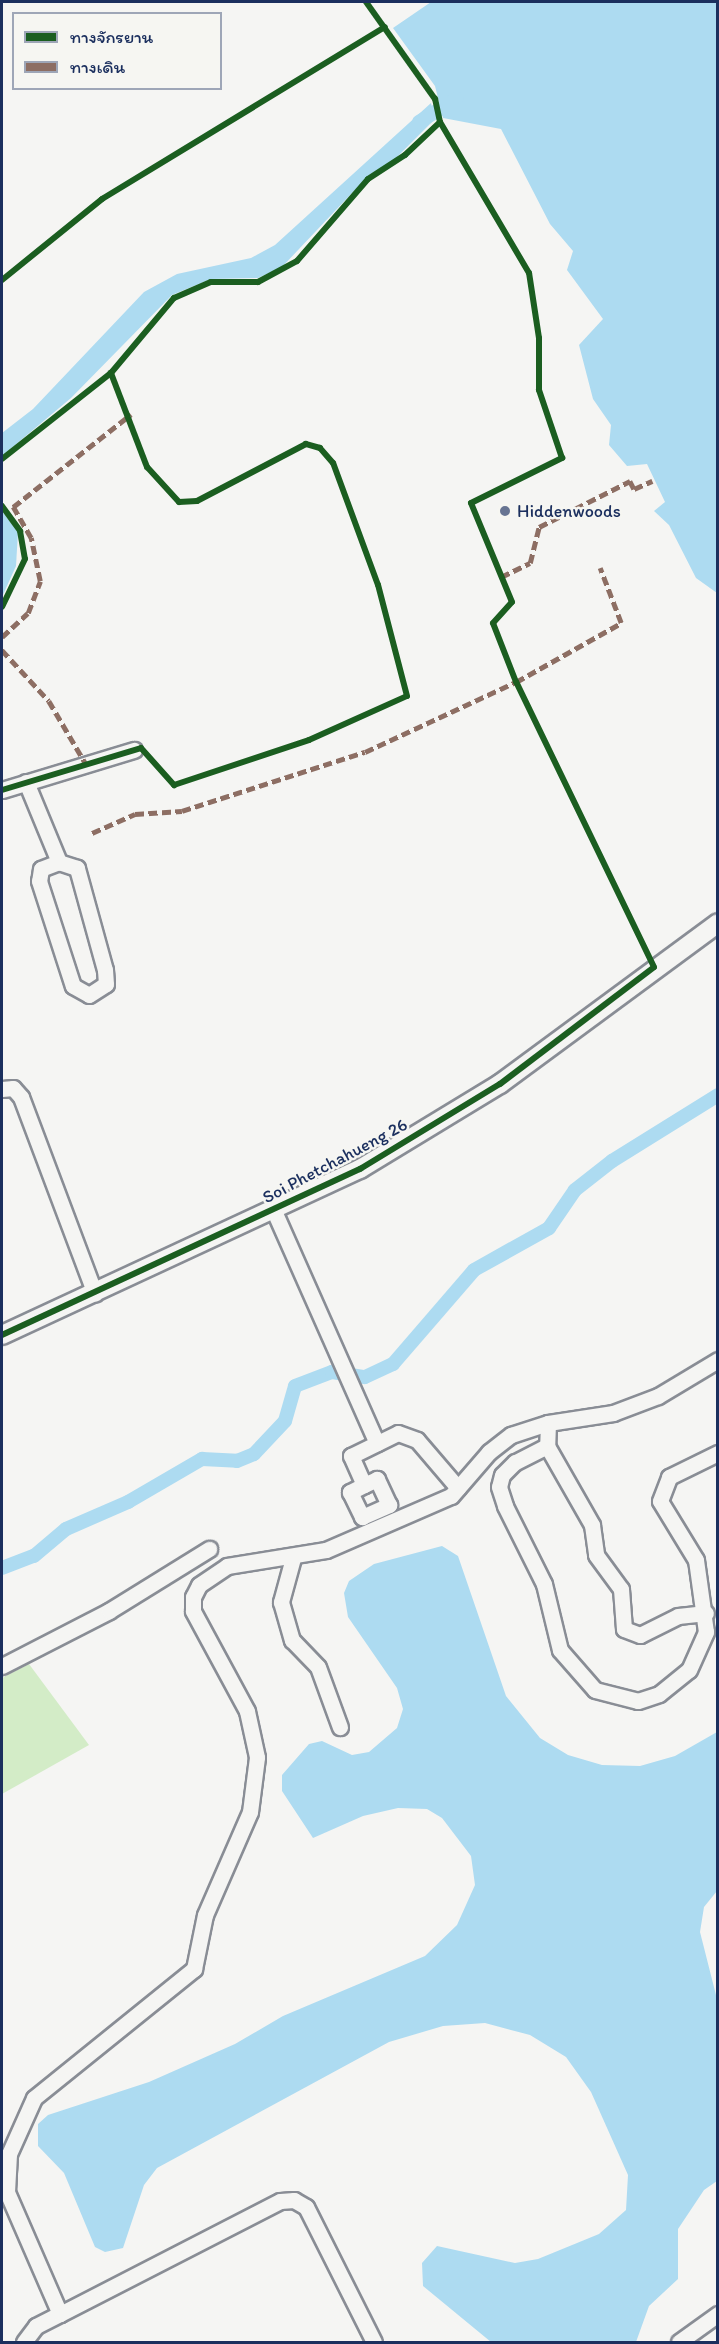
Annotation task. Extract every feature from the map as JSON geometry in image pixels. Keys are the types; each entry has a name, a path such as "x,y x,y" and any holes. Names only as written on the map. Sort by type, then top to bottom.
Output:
{"street":[{"path":"2,790 134,750"},
{"path":"26,782 59,862 77,868 105,970 106,984 89,995 73,986 39,881 41,869 59,862"},
{"name":"Soi Phetchahueng 26","path":"2,1335 274,1211 360,1169 500,1084 717,923"},
{"path":"2,1089 13,1088 21,1097 95,1294"},
{"path":"274,1211 377,1443"},
{"path":"60,2314 7,2192 9,2154 34,2098 194,1969 201,1955 205,1916 250,1812 257,1757 247,1711 194,1611 193,1597 199,1585 227,1566 293,1558 326,1550 458,1488 496,1446 548,1423 613,1413 658,1396 717,1360"},
{"path":"548,1423 547,1446 592,1525 596,1555 621,1589 624,1629 640,1635 678,1616 706,1613"},
{"path":"364,1485 351,1456 377,1443 408,1434 458,1488"},
{"path":"547,1446 514,1462 499,1487 544,1584 561,1650 577,1674 595,1690 622,1700 659,1694 689,1670 706,1632 706,1613 696,1560 660,1502 669,1477 717,1453"},
{"path":"2,1666 119,1605 209,1549"},
{"path":"293,1558 281,1602 292,1640 318,1667 340,1727"},
{"path":"24,2343 36,2326 280,2201 294,2200 306,2207 374,2343"},
{"path":"679,2343 717,2314"}],"green space":[{"path":"29,1664 89,1745 2,1794 2,1678"}],"water":[{"path":"431,2 717,2 717,593 696,578 669,525 654,511 665,502 647,464 627,466 609,445 611,425 593,399 579,345 603,319 567,270 573,251 550,224 501,129 443,118 435,86 393,28"},
{"path":"431,103 435,119 394,160 369,175 282,267 258,278 211,279 172,295 71,398 2,456 2,433 33,409 144,292 177,274 251,258 275,245"},
{"path":"2,511 18,532 16,566 2,597"},
{"path":"442,1546 458,1556 506,1696 540,1738 568,1755 602,1765 640,1766 675,1756 717,1732 717,1891 704,1907 700,1932 717,1999 717,2181 704,2190 678,2229 678,2279 649,2306 636,2342 491,2342 423,2286 422,2263 437,2246 515,2263 538,2259 599,2234 626,2210 628,2175 591,2092 566,2057 530,2035 485,2023 443,2026 389,2042 157,2168 144,2185 123,2248 105,2252 95,2247 64,2173 38,2146 38,2124 48,2115 149,2082 235,2044 283,2016 425,1956 457,1925 475,1885 471,1856 442,1818 427,1809 398,1808 363,1816 313,1838 282,1791 282,1775 309,1744 322,1741 352,1755 369,1752 397,1728 403,1709 397,1688 348,1617 344,1593 349,1581 374,1564"}],"waterway":[{"path":"419,122 456,99"},
{"path":"2,1568 34,1556 66,1529 128,1502 202,1459 237,1461 254,1454 285,1421 295,1386 332,1372 365,1377 393,1364 474,1270 549,1228 575,1190 612,1161 718,1095"}],"marked path":[{"path":"2,637 28,613 40,581 31,538 13,507 131,414"},
{"path":"501,577 530,563 539,527 630,481 634,489 652,481"},
{"path":"92,833 135,814 182,811 365,752 516,682 621,623 600,568"},
{"path":"2,650 49,701 86,764"}],"cycle path":[{"path":"2,1335 360,1169 500,1084 654,967 516,682 493,623 512,602 471,503 562,458 539,390 539,338 529,273 440,122 435,99 366,2"},
{"path":"2,280 102,199 385,27"},
{"path":"2,459 111,373 174,298 211,282 258,282 297,261 368,179 405,155 440,122"},
{"path":"2,790 141,748 174,785 309,740 407,696 378,585 333,463 320,448 306,444 197,501 179,502 147,467 111,373"},
{"path":"2,506 20,531 25,559 2,607"}],"place":[{"name":"Hiddenwoods","path":"505,511"}]}
